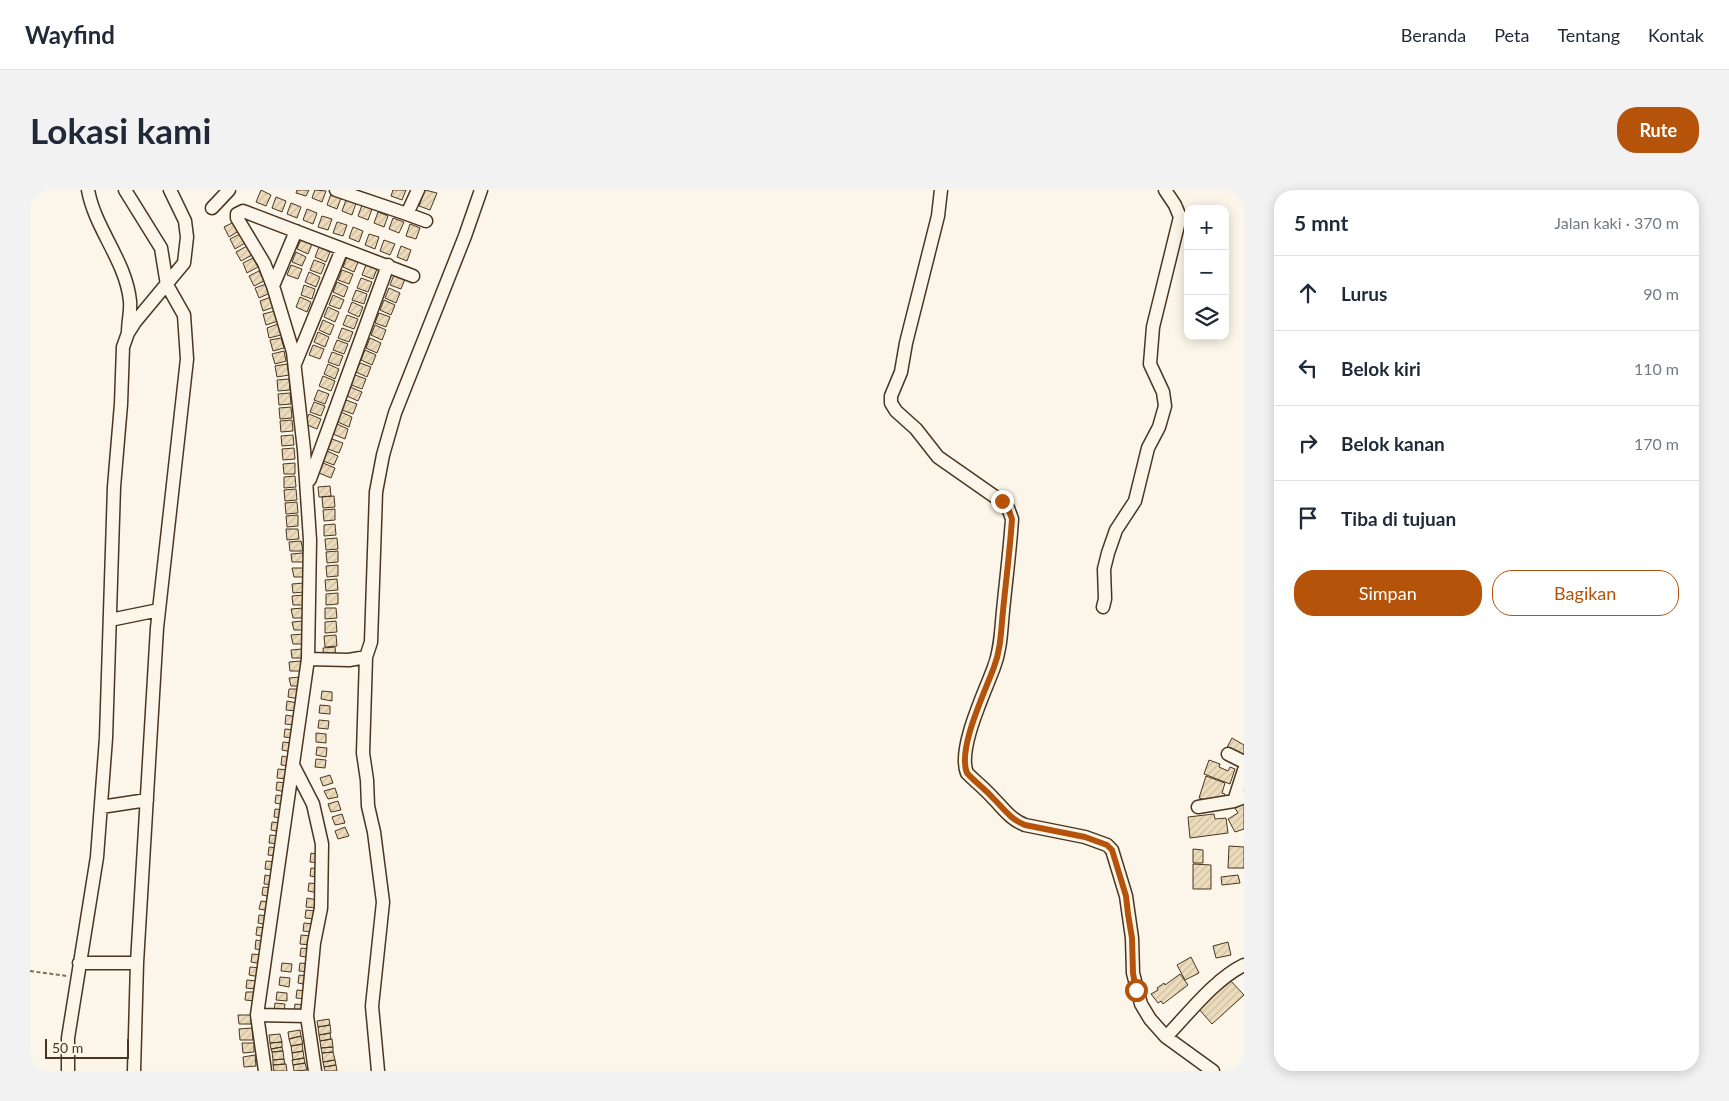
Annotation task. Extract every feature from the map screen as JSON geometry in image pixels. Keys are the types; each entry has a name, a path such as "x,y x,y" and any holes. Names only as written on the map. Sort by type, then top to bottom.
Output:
{"street":[{"path":"88,190 90,206 118,262 125,281 130,301 128,333"},
{"path":"125,190 161,248 167,285 184,315 187,358 159,610 137,963 134,1071"},
{"path":"68,1071 68,1038 96,869 101,807 106,738 114,486 121,404 123,347 128,333 135,322 184,263 187,238 185,221 170,190"},
{"path":"212,208 229,190"},
{"path":"336,190 361,194 426,221"},
{"path":"407,214 418,190"},
{"path":"378,1071 372,1006 383,902 374,832 368,806 363,753 366,657 372,642 376,492 394,413 465,236 481,190"},
{"path":"941,190 938,216 906,343 901,372 890,399 896,411 916,429 938,456 1002,501 1008,508 1012,519 1000,646 975,716 964,758 965,768 967,773 994,799 1006,814 1017,822 1085,837 1107,845 1112,850 1126,896 1132,938 1133,973 1140,1004 1150,1019 1166,1036 1213,1071"},
{"path":"1103,607 1105,599 1104,569 1108,553 1116,530 1135,501 1148,448 1159,427 1166,406 1163,392 1150,364 1153,327 1180,217 1166,190"},
{"path":"265,1071 257,1015 308,659 310,540 304,450 293,352 264,263 237,218 237,214 243,211 413,276"},
{"path":"273,286 296,231"},
{"path":"294,366 342,249"},
{"path":"305,485 310,479 388,265"},
{"path":"110,620 159,610"},
{"path":"308,659 349,660 366,657"},
{"path":"1228,754 1244,762"},
{"path":"294,767 313,804 322,844 321,908 314,943 307,1016 315,1071"},
{"path":"1198,807 1239,799 1244,770"},
{"path":"101,807 147,800"},
{"path":"79,964 137,963"},
{"path":"1166,1036 1233,970 1244,965"},
{"path":"257,1015 307,1016"}],"path":[{"path":"30,971 77,977"}],"building":[{"path":"261,190 271,195 266,206 256,202"},
{"path":"297,190 309,190 306,196 296,193"},
{"path":"315,190 326,191 322,202 312,198"},
{"path":"393,190 406,190 402,200 391,196"},
{"path":"425,190 437,193 430,210 419,206"},
{"path":"331,194 341,198 337,209 327,205"},
{"path":"276,197 286,201 282,212 272,208"},
{"path":"346,200 356,203 352,215 342,211"},
{"path":"291,203 301,207 297,218 287,214"},
{"path":"362,205 372,209 368,220 358,216"},
{"path":"307,209 317,213 313,224 303,220"},
{"path":"378,212 388,216 384,227 374,223"},
{"path":"322,216 332,219 328,230 318,227"},
{"path":"393,218 404,222 399,233 389,229"},
{"path":"234,222 239,231 229,237 224,227"},
{"path":"337,222 347,225 343,236 333,233"},
{"path":"410,224 420,228 416,239 406,236"},
{"path":"353,227 363,231 359,242 349,238"},
{"path":"240,234 245,243 235,249 230,239"},
{"path":"369,234 379,237 375,249 365,245"},
{"path":"301,239 312,244 308,254 297,249"},
{"path":"384,240 395,244 390,255 380,251"},
{"path":"247,246 252,255 241,261 236,252"},
{"path":"401,246 411,250 407,261 397,257"},
{"path":"319,247 330,252 326,262 315,257"},
{"path":"296,252 306,257 302,266 292,262"},
{"path":"347,257 358,262 354,272 343,267"},
{"path":"253,258 258,267 247,273 243,263"},
{"path":"314,260 325,264 321,274 310,270"},
{"path":"291,265 302,269 298,279 287,275"},
{"path":"366,265 377,269 373,279 362,275"},
{"path":"342,270 353,274 349,284 338,280"},
{"path":"259,271 264,281 254,286 249,276"},
{"path":"309,272 320,277 316,287 305,282"},
{"path":"394,275 405,279 401,289 390,285"},
{"path":"361,278 372,282 368,292 357,288"},
{"path":"337,282 348,287 344,297 333,292"},
{"path":"266,284 270,293 259,298 255,288"},
{"path":"304,285 315,289 312,299 301,295"},
{"path":"389,288 400,293 396,303 385,298"},
{"path":"356,290 367,294 364,304 352,300"},
{"path":"333,295 344,300 340,309 329,305"},
{"path":"271,297 274,307 263,311 260,301"},
{"path":"300,297 311,302 307,312 296,307"},
{"path":"384,300 395,305 391,315 380,310"},
{"path":"352,302 363,307 359,317 348,312"},
{"path":"328,307 339,312 335,322 324,317"},
{"path":"275,311 278,321 266,325 263,314"},
{"path":"379,313 390,317 386,327 375,323"},
{"path":"347,315 358,319 354,329 343,325"},
{"path":"323,320 334,325 330,335 319,330"},
{"path":"278,324 281,335 269,338 267,328"},
{"path":"375,325 386,330 382,340 371,335"},
{"path":"342,328 353,332 349,342 338,338"},
{"path":"318,332 329,337 325,347 314,342"},
{"path":"281,338 284,348 273,351 270,340"},
{"path":"370,338 381,343 377,353 366,348"},
{"path":"337,340 348,344 344,354 333,350"},
{"path":"313,345 324,349 320,359 309,355"},
{"path":"365,350 376,355 372,365 361,360"},
{"path":"284,351 286,361 275,364 272,354"},
{"path":"332,352 343,356 339,366 328,362"},
{"path":"360,363 371,367 367,377 356,372"},
{"path":"287,364 289,375 277,377 275,366"},
{"path":"328,364 339,369 335,379 324,374"},
{"path":"355,375 366,379 362,389 351,385"},
{"path":"323,376 335,381 331,391 319,386"},
{"path":"289,379 290,390 278,391 277,380"},
{"path":"350,387 362,392 358,401 347,396"},
{"path":"318,390 329,394 325,404 314,400"},
{"path":"290,393 291,404 279,405 278,394"},
{"path":"346,400 357,404 353,414 342,410"},
{"path":"314,402 325,406 321,416 310,412"},
{"path":"291,407 292,418 280,419 279,408"},
{"path":"341,412 352,417 349,427 338,422"},
{"path":"309,414 321,419 317,429 305,424"},
{"path":"292,420 293,431 281,432 280,421"},
{"path":"337,424 348,429 345,439 333,434"},
{"path":"293,435 294,445 282,446 281,436"},
{"path":"332,439 343,443 339,453 328,449"},
{"path":"294,448 295,459 283,460 282,449"},
{"path":"327,451 338,456 334,465 323,461"},
{"path":"295,463 295,474 284,474 283,464"},
{"path":"323,463 335,468 331,478 319,473"},
{"path":"295,476 296,487 284,488 284,477"},
{"path":"330,486 331,496 319,497 318,487"},
{"path":"296,489 297,500 285,501 284,490"},
{"path":"334,496 335,507 323,508 322,497"},
{"path":"297,502 298,513 286,514 285,503"},
{"path":"335,509 335,520 324,521 323,510"},
{"path":"298,515 298,526 287,527 286,516"},
{"path":"335,524 336,535 324,536 324,525"},
{"path":"286,529 298,529 299,539 287,540"},
{"path":"337,538 338,549 326,550 325,539"},
{"path":"301,541 303,551 290,551 289,542"},
{"path":"338,551 338,562 327,563 326,552"},
{"path":"303,553 304,562 292,562 291,554"},
{"path":"338,565 338,576 327,577 326,566"},
{"path":"292,568 304,568 305,577 294,577"},
{"path":"337,579 338,590 326,591 325,580"},
{"path":"304,583 304,592 293,593 292,584"},
{"path":"338,593 338,604 326,605 326,594"},
{"path":"304,595 305,605 293,605 292,596"},
{"path":"303,608 304,618 293,618 291,609"},
{"path":"325,608 336,608 337,618 325,619"},
{"path":"304,621 305,630 294,630 292,622"},
{"path":"336,621 337,632 325,633 325,622"},
{"path":"303,634 304,644 293,644 291,635"},
{"path":"336,635 337,646 325,647 324,636"},
{"path":"335,647 336,658 324,659 323,648"},
{"path":"302,649 303,658 292,658 291,650"},
{"path":"301,661 301,671 290,671 289,662"},
{"path":"301,677 302,686 291,686 289,678"},
{"path":"289,689 299,689 300,699 288,697"},
{"path":"322,691 332,692 332,701 321,699"},
{"path":"287,701 297,703 297,711 286,710"},
{"path":"320,705 330,706 330,714 319,713"},
{"path":"286,715 296,717 295,725 285,724"},
{"path":"319,720 329,721 328,729 318,728"},
{"path":"285,729 295,730 294,738 284,737"},
{"path":"316,733 326,734 326,743 316,742"},
{"path":"1232,738 1244,745 1244,768 1222,757"},
{"path":"283,742 293,743 292,752 282,750"},
{"path":"317,747 327,748 326,757 316,755"},
{"path":"282,756 291,758 291,766 281,765"},
{"path":"316,759 326,760 325,768 315,767"},
{"path":"1209,760 1220,764 1219,767 1228,771 1230,767 1235,769 1230,784 1204,774"},
{"path":"278,769 288,770 288,779 277,778"},
{"path":"330,775 333,783 323,786 320,778"},
{"path":"1206,776 1225,783 1222,793 1225,794 1219,811 1209,808 1211,802 1199,798"},
{"path":"277,782 286,783 286,792 276,790"},
{"path":"335,788 338,797 328,799 324,791"},
{"path":"276,795 286,796 285,805 275,803"},
{"path":"338,801 341,810 331,812 328,804"},
{"path":"1244,804 1244,829 1235,832 1228,819 1238,813 1235,808"},
{"path":"275,809 285,810 284,818 274,817"},
{"path":"342,814 345,823 335,825 332,817"},
{"path":"1214,814 1215,819 1226,818 1228,833 1190,838 1188,817"},
{"path":"272,822 282,823 281,832 271,830"},
{"path":"345,827 349,836 338,839 335,831"},
{"path":"270,835 280,836 280,844 269,843"},
{"path":"1229,846 1244,847 1244,868 1228,868"},
{"path":"269,847 279,848 278,856 268,855"},
{"path":"1193,849 1203,850 1203,863 1193,863"},
{"path":"311,853 320,855 320,863 310,862"},
{"path":"266,861 276,862 276,870 265,869"},
{"path":"1193,864 1211,865 1211,889 1193,889"},
{"path":"311,868 321,869 320,878 310,876"},
{"path":"265,875 275,877 274,885 264,884"},
{"path":"1238,875 1240,883 1222,885 1221,877"},
{"path":"309,883 319,884 319,893 308,891"},
{"path":"263,887 273,888 272,897 262,895"},
{"path":"307,898 317,900 316,908 306,907"},
{"path":"261,901 270,902 270,911 259,909"},
{"path":"306,910 316,911 315,919 305,918"},
{"path":"259,915 269,916 268,925 258,923"},
{"path":"304,923 314,924 313,932 303,931"},
{"path":"257,927 267,928 266,937 256,935"},
{"path":"301,935 311,936 310,945 300,944"},
{"path":"256,940 266,942 265,950 255,949"},
{"path":"1228,942 1231,955 1216,958 1213,946"},
{"path":"301,948 311,949 311,958 300,956"},
{"path":"252,954 262,955 262,964 251,962"},
{"path":"1191,957 1199,973 1185,980 1177,965"},
{"path":"282,963 292,964 291,972 281,971"},
{"path":"300,963 310,964 309,972 299,971"},
{"path":"250,967 260,968 260,977 249,975"},
{"path":"1180,974 1188,985 1163,1004 1161,1001 1158,1003 1151,994 1164,983 1165,985"},
{"path":"299,975 308,976 308,985 298,983"},
{"path":"280,977 290,978 289,987 279,985"},
{"path":"247,980 257,981 256,989 246,988"},
{"path":"1230,980 1244,995 1212,1024 1198,1008"},
{"path":"297,990 307,991 306,999 296,998"},
{"path":"246,992 256,992 255,1001 245,1000"},
{"path":"277,992 287,993 287,1001 276,1000"},
{"path":"275,1003 285,1004 284,1013 274,1011"},
{"path":"295,1004 305,1005 304,1014 294,1013"},
{"path":"238,1015 251,1015 251,1024 239,1024"},
{"path":"329,1019 330,1025 318,1027 317,1021"},
{"path":"330,1025 331,1033 319,1035 318,1027"},
{"path":"252,1028 253,1040 240,1040 239,1029"},
{"path":"300,1030 301,1036 289,1039 288,1032"},
{"path":"330,1033 331,1039 320,1041 319,1035"},
{"path":"280,1034 282,1042 270,1043 269,1035"},
{"path":"301,1036 303,1044 291,1046 289,1039"},
{"path":"332,1039 333,1047 321,1048 320,1041"},
{"path":"282,1042 282,1047 271,1049 270,1043"},
{"path":"242,1043 254,1043 254,1052 243,1053"},
{"path":"302,1044 303,1051 292,1053 291,1046"},
{"path":"282,1047 283,1051 272,1052 271,1049"},
{"path":"333,1047 333,1052 322,1053 321,1048"},
{"path":"283,1051 284,1059 273,1060 272,1052"},
{"path":"303,1051 304,1058 293,1060 292,1053"},
{"path":"333,1052 335,1060 323,1062 322,1053"},
{"path":"255,1055 256,1066 244,1067 243,1057"},
{"path":"304,1058 305,1063 293,1065 292,1060"},
{"path":"284,1059 285,1064 273,1065 273,1060"},
{"path":"335,1060 336,1065 324,1067 323,1062"},
{"path":"305,1063 307,1070 294,1071 293,1065"},
{"path":"286,1064 287,1071 274,1071 273,1065"},
{"path":"336,1065 337,1071 325,1071 324,1067"}],"route":[{"path":"1002,501 1008,508 1012,519 1000,646 975,716 964,758 965,768 967,773 994,799 1002,810 1017,822 1085,837 1107,845 1112,850 1126,896 1134,956 1133,973 1136,990"}]}
